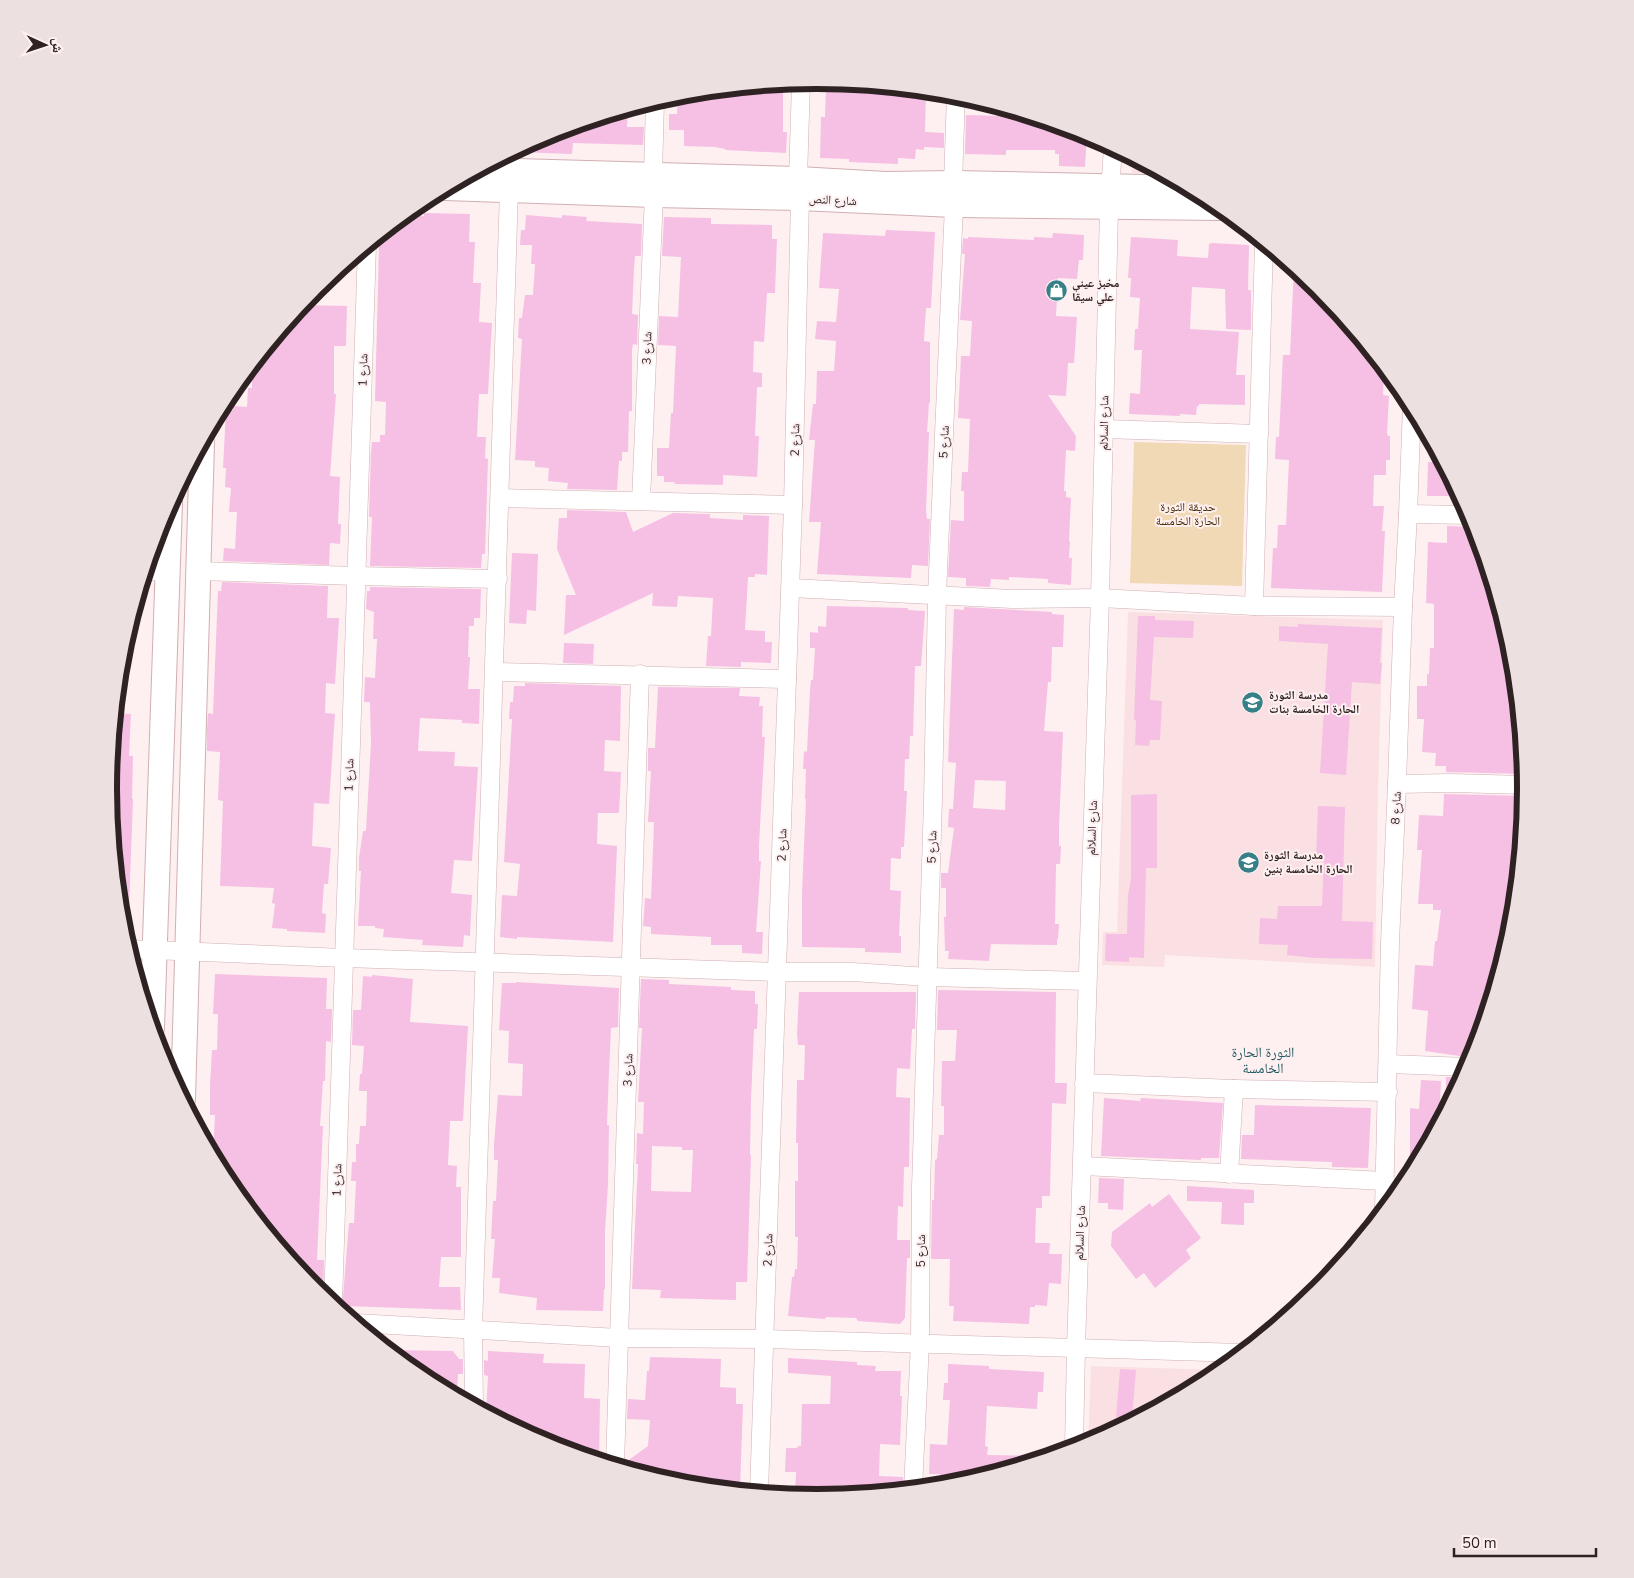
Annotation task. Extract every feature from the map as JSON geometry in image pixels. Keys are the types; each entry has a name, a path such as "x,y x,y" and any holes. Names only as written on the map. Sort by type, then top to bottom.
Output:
{"street":[{"name":"شارع 2","path":"759,1487 766,1339 791,588 801,89"},
{"name":"شارع 5","path":"913,1482 920,1343 921,1188 938,595 956,102"},
{"name":"شارع 3","path":"641,501 655,108"},
{"name":"شارع السلالم","path":"1074,1440 1113,154"},
{"name":"شارع النص","path":"490,170 653,185 799,188 886,184 953,194 1110,197 1205,206"},
{"name":"شارع النص","path":"470,181 509,171"},
{"path":"474,1399 473,1330 498,579 509,171"},
{"name":"شارع النص","path":"1110,197 1177,189"},
{"path":"1254,606 1264,250"},
{"name":"شارع 1","path":"333,1295 367,253"},
{"name":"شارع 8","path":"1384,1199 1390,943 1402,607 1411,420"},
{"path":"1104,428 1259,434"},
{"path":"183,1085 202,456"},
{"path":"500,498 793,505"},
{"path":"1408,514 1461,515"},
{"path":"152,1009 157,571 163,540"},
{"path":"198,571 498,579"},
{"path":"791,588 1012,599 1100,598 1254,606 1402,607"},
{"path":"495,672 787,679"},
{"name":"شارع 3","path":"615,1459 640,674"},
{"path":"1397,784 1517,785"},
{"path":"136,949 344,958 777,972 853,972 928,977 1087,981"},
{"path":"1388,1064 1460,1067"},
{"path":"1084,1083 1234,1089 1388,1092"},
{"path":"1229,1174 1234,1089"},
{"path":"1083,1166 1385,1181"},
{"path":"365,1324 619,1338 766,1339 1232,1353"}],"shaded area":[{"path":"1132,164 1149,173 1132,173"},
{"path":"1128,612 1383,620 1375,967 1165,955 1164,967 1102,965 1103,932 1117,932"},
{"path":"1091,1366 1208,1370 1127,1417 1088,1434"}],"green space":[{"name":"حديقة الثورة الحارة الخامسة","path":"1134,442 1246,445 1242,586 1130,583"}],"building":[{"path":"826,89 863,90 926,98 925,132 944,133 944,148 924,147 924,150 916,149 915,159 898,158 898,164 849,162 849,159 820,158 821,117 825,117"},
{"path":"783,90 783,132 787,132 786,153 684,146 684,130 669,130 669,114 677,114 678,103 680,102 726,95"},
{"path":"628,115 627,127 644,127 643,145 573,143 572,154 526,152 592,126"},
{"path":"966,115 1009,116 1086,143 1085,167 1059,166 1059,154 1055,154 1055,150 1006,150 1006,155 965,154"},
{"path":"424,213 470,214 469,242 475,242 473,283 481,283 479,322 492,323 488,394 479,394 477,437 486,437 485,458 488,459 485,554 482,554 481,568 370,566 372,517 369,517 371,452 372,442 380,442 380,435 385,435 386,402 375,401 378,244 416,216 424,216"},
{"path":"526,215 562,218 562,215 587,217 586,221 642,224 641,256 635,256 634,269 632,314 638,315 637,345 633,344 632,350 632,411 629,411 628,452 622,452 622,461 619,461 617,490 567,489 568,483 548,481 549,468 535,467 535,461 515,460 522,339 518,338 519,318 522,318 525,295 533,295 535,264 531,264 532,245 520,245 521,230 525,230"},
{"path":"664,217 711,218 711,224 772,225 772,239 777,239 775,293 767,293 764,342 754,341 753,372 762,373 762,387 757,387 755,436 759,436 757,477 723,475 723,485 674,484 675,482 664,482 664,476 657,476 657,448 669,448 671,413 673,413 676,346 658,345 659,316 678,317 681,257 662,256"},
{"path":"886,230 935,232 931,308 926,308 924,341 930,342 926,511 927,519 930,519 928,566 912,565 911,578 817,574 821,522 809,522 815,440 809,440 813,404 816,404 817,371 834,371 836,341 815,339 817,321 836,322 839,289 819,288 823,233 885,236"},
{"path":"1053,233 1084,235 1083,260 1079,260 1077,279 1058,278 1056,316 1077,317 1074,363 1068,363 1066,396 1048,395 1076,436 1075,451 1066,450 1064,491 1066,491 1066,497 1071,498 1069,558 1072,558 1071,585 1048,583 1048,579 1009,577 1009,580 991,579 990,587 966,586 966,578 948,577 951,520 964,521 964,491 961,491 962,472 968,472 970,419 958,418 961,356 970,356 972,321 960,320 965,254 962,254 963,238 1034,240 1034,237 1052,238"},
{"path":"1131,237 1178,240 1177,256 1208,258 1209,244 1212,243 1249,245 1248,290 1251,290 1251,330 1226,329 1225,289 1192,287 1190,329 1239,332 1236,375 1245,375 1245,405 1199,404 1196,415 1129,414 1130,393 1140,394 1142,350 1134,350 1135,329 1138,329 1140,298 1130,297 1131,278 1128,278"},
{"path":"1294,277 1343,327 1384,378 1383,395 1389,396 1387,433 1390,436 1390,460 1386,460 1386,475 1374,475 1373,506 1384,506 1382,531 1385,531 1382,592 1271,588 1273,548 1277,548 1278,525 1286,525 1289,460 1275,459 1276,437 1279,437 1283,355 1290,355"},
{"path":"311,305 347,306 346,346 334,346 334,394 336,394 330,476 340,477 338,524 341,524 340,544 330,543 329,565 223,561 224,548 235,549 237,512 229,512 231,488 225,487 226,468 223,468 226,415 229,410 233,410 233,406 247,407 248,388 252,388 252,376 261,363"},
{"path":"1428,462 1436,462 1453,496 1427,496"},
{"path":"567,510 626,512 633,532 673,513 710,514 710,518 743,520 743,515 769,516 767,575 755,574 755,577 748,577 745,630 765,631 765,642 772,642 771,663 741,662 741,667 706,666 708,636 711,636 713,598 678,596 677,607 652,606 653,593 564,635 566,595 576,595 557,549 559,518 567,518"},
{"path":"1447,526 1466,527 1480,564 1504,652 1516,743 1517,774 1446,772 1446,766 1435,766 1436,753 1422,752 1424,719 1417,719 1417,686 1427,686 1430,648 1434,648 1434,604 1426,603 1428,542 1447,543"},
{"path":"512,553 538,554 536,611 527,610 526,624 509,623"},
{"path":"222,582 328,586 327,618 339,618 335,684 326,683 325,713 335,714 329,804 314,803 312,846 331,848 328,884 324,884 322,913 326,914 325,933 287,931 287,929 272,928 275,904 272,903 274,888 220,886 223,801 218,800 220,752 207,751 207,729 208,713 213,714 218,591 221,591"},
{"path":"370,587 481,589 480,618 474,618 474,626 469,626 468,657 470,657 468,689 480,689 479,724 462,723 462,720 420,718 418,751 455,752 454,766 478,767 472,861 454,860 451,893 472,895 470,936 464,935 463,947 422,945 423,940 383,937 384,929 375,928 375,926 358,926 361,871 359,871 359,858 363,831 366,831 371,743 370,702 364,702 365,677 375,678 377,639 373,639 374,612 366,609 367,591 370,591"},
{"path":"827,606 908,608 908,610 925,611 921,666 915,666 913,736 910,736 909,759 905,759 904,791 907,791 904,847 901,847 901,859 891,858 890,890 901,891 899,936 901,936 901,953 865,952 865,948 802,947 806,799 806,769 803,769 804,751 807,752 810,690 811,680 813,680 815,648 810,648 810,632 818,633 818,626 826,627"},
{"path":"964,607 1052,612 1052,614 1064,615 1063,647 1052,647 1051,682 1048,682 1044,731 1063,732 1059,828 1059,846 1061,846 1060,864 1056,864 1055,924 1059,924 1057,945 991,944 989,961 948,959 949,951 945,951 944,917 946,917 946,888 941,888 941,873 948,873 954,828 948,827 949,809 953,809 956,763 948,762 954,609 964,610","holes":["975,780 1006,781 1005,810 973,808"]},
{"path":"1138,616 1155,616 1155,620 1194,621 1193,638 1154,637 1150,700 1162,701 1160,740 1150,740 1149,746 1135,745 1136,720 1134,720"},
{"path":"1298,624 1382,628 1380,684 1352,682 1346,775 1320,773 1328,644 1279,641 1279,626 1298,627"},
{"path":"564,643 594,644 593,664 563,663"},
{"path":"525,683 621,686 620,741 605,740 604,771 621,772 619,813 598,813 597,844 617,846 613,942 500,937 502,895 517,896 520,864 504,862 512,719 509,719 510,702 513,702 514,686 525,686"},
{"path":"658,687 740,688 739,696 760,697 759,706 763,706 762,737 765,737 759,845 759,861 761,861 756,932 763,932 762,954 742,953 742,945 711,945 711,937 651,934 651,927 643,926 645,898 651,899 654,822 648,822 651,771 648,771 648,748 655,748"},
{"path":"121,713 131,714 129,756 133,756 129,908 127,908 123,880 118,835 118,743"},
{"path":"1157,794 1157,868 1146,868 1144,958 1129,957 1129,962 1105,961 1106,934 1127,934 1128,895 1131,879 1131,795"},
{"path":"1444,794 1517,796 1516,835 1504,924 1501,924 1500,943 1493,970 1480,1014 1464,1057 1425,1051 1428,1011 1412,1009 1415,965 1433,966 1435,941 1437,941 1441,910 1433,910 1433,904 1418,904 1422,850 1417,850 1419,815 1443,816"},
{"path":"1318,806 1345,807 1342,921 1373,922 1372,959 1315,958 1287,955 1288,945 1259,944 1260,918 1277,919 1278,906 1322,906 1324,858 1316,857"},
{"path":"215,974 327,978 326,1009 332,1009 331,1042 326,1041 325,1081 323,1081 320,1126 323,1126 317,1260 324,1260 323,1285 261,1215 214,1143 215,1115 210,1115 210,1085 212,1050 217,1050 218,1014 213,1014"},
{"path":"372,975 413,979 410,1022 468,1026 463,1121 450,1121 448,1165 457,1166 456,1187 461,1187 461,1257 441,1257 439,1287 460,1287 461,1310 346,1307 342,1303 349,1223 354,1223 356,1181 351,1181 352,1162 356,1162 356,1144 359,1144 360,1126 366,1126 367,1091 359,1091 364,1046 352,1045 353,1010 361,1010 363,976 372,977"},
{"path":"641,979 669,980 669,984 731,987 731,990 755,991 755,1004 758,1004 757,1029 754,1029 751,1101 747,1282 736,1282 736,1300 660,1298 661,1290 632,1289 638,1164 636,1164 637,1133 643,1134 644,1102 638,1102 642,1028 639,1028","holes":["652,1146 682,1147 682,1150 693,1150 691,1192 651,1191"]},
{"path":"516,982 619,988 618,1027 611,1028 603,1311 536,1310 537,1298 499,1293 500,1278 492,1278 495,1239 491,1239 493,1201 496,1201 498,1160 494,1160 494,1145 498,1095 522,1096 523,1064 508,1063 509,1031 499,1030 502,983"},
{"path":"938,990 1056,992 1055,1083 1067,1083 1066,1104 1052,1103 1050,1196 1042,1196 1042,1208 1036,1208 1035,1243 1050,1243 1049,1254 1062,1254 1061,1284 1049,1283 1047,1306 1035,1305 1035,1307 1030,1307 1029,1324 953,1321 954,1306 949,1306 950,1259 931,1259 935,1160 937,1159 939,1135 944,1135 944,1106 941,1106 942,1061 955,1061 957,1030 937,1030"},
{"path":"799,992 916,992 915,1029 912,1029 910,1069 897,1068 896,1097 910,1098 909,1167 904,1167 903,1207 898,1206 897,1240 910,1240 910,1258 907,1258 905,1318 900,1324 858,1321 856,1318 826,1317 825,1319 788,1316 792,1277 794,1277 795,1269 797,1269 798,1237 795,1237 795,1181 798,1181 798,1143 796,1143 797,1080 804,1080 805,1045 798,1045 797,1034"},
{"path":"1446,1077 1455,1077 1448,1092 1446,1092"},
{"path":"1421,1080 1441,1081 1440,1109 1413,1155 1410,1155 1410,1108 1419,1109"},
{"path":"1104,1098 1140,1101 1141,1098 1223,1103 1219,1158 1201,1158 1201,1160 1101,1156"},
{"path":"1255,1105 1371,1108 1368,1168 1332,1167 1332,1162 1241,1159 1242,1135 1254,1135"},
{"path":"1099,1178 1124,1179 1123,1210 1108,1209 1108,1203 1098,1203"},
{"path":"1187,1186 1254,1190 1254,1203 1244,1203 1244,1225 1221,1224 1222,1202 1187,1201"},
{"path":"1169,1194 1201,1238 1186,1250 1191,1258 1155,1288 1144,1273 1136,1279 1111,1246 1112,1232 1150,1203 1152,1207"},
{"path":"398,1350 453,1351 459,1359 463,1359 463,1374 458,1374 457,1389"},
{"path":"488,1351 544,1354 543,1363 585,1364 584,1398 600,1399 599,1454 549,1436 486,1406 488,1376 484,1375 484,1360 488,1361"},
{"path":"650,1357 721,1359 720,1387 736,1388 736,1404 743,1404 740,1485 680,1476 626,1462 648,1446 650,1420 627,1419 628,1399 645,1400 647,1371 649,1371"},
{"path":"788,1358 857,1362 857,1365 876,1366 875,1371 901,1371 900,1445 880,1444 879,1476 903,1477 903,1484 863,1488 795,1489 796,1472 785,1472 786,1448 801,1446 802,1404 830,1404 831,1376 788,1373"},
{"path":"948,1364 989,1366 989,1369 1044,1372 1043,1392 1038,1392 1037,1409 987,1406 985,1446 988,1447 987,1455 1029,1456 954,1476 940,1478 940,1474 929,1474 930,1444 947,1445 950,1400 943,1400 944,1383 948,1383"},
{"path":"1120,1369 1136,1370 1132,1414 1126,1418 1116,1417"}],"place":[{"name":"مخبز عيني علي سيقا","path":"1056,290"},
{"name":"مدرسة الثورة الحارة الخامسة بنات","path":"1253,702"},
{"name":"مدرسة الثورة الحارة الخامسة بنين","path":"1248,862"}],"district":[{"name":"الثورة الحارة الخامسة","path":"1263,1060"}]}
